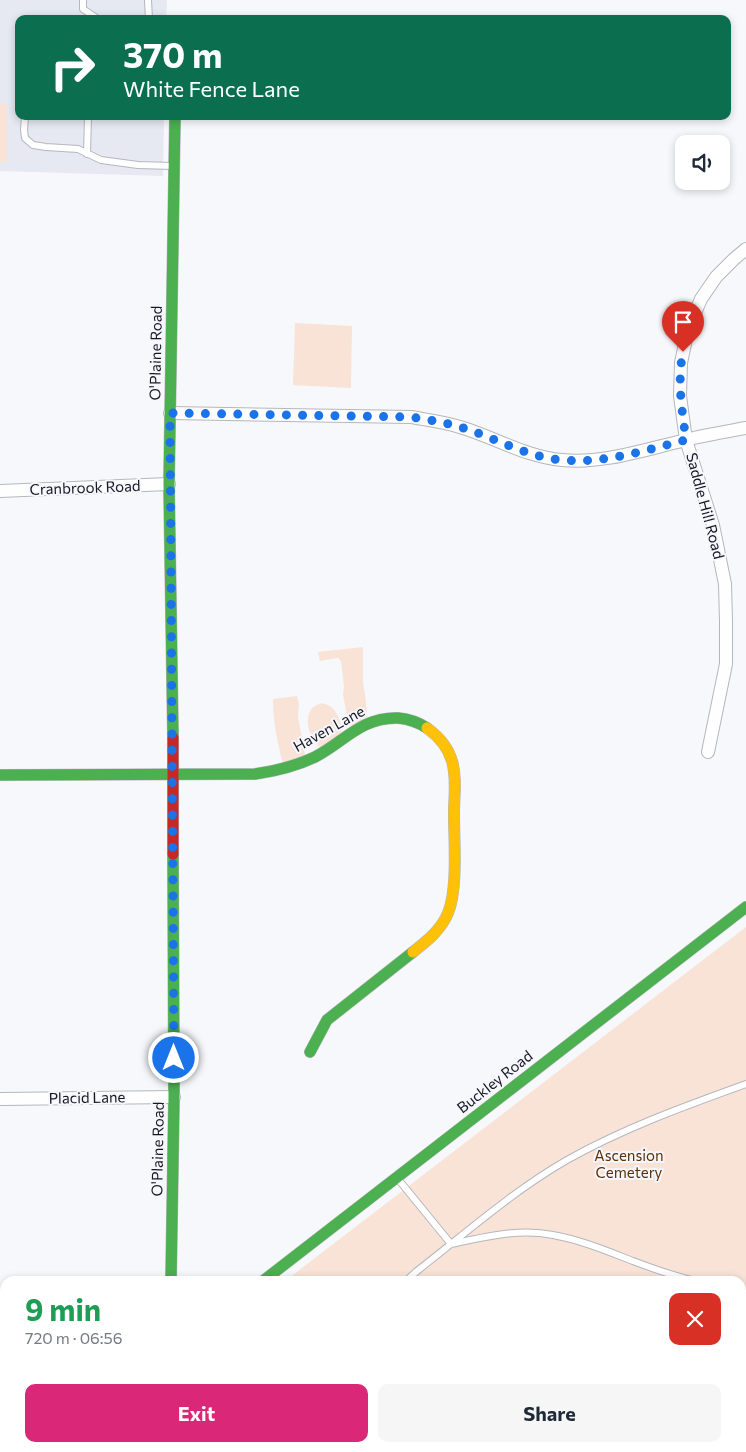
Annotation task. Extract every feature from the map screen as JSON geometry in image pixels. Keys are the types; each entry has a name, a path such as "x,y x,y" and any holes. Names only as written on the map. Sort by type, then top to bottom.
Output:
{"street":[{"name":"O'Plaine Road","path":"173,1276 173,773 169,484 175,120"},
{"name":"Saddle Hill Road","path":"708,752 726,664 725,584 713,525 686,440 680,396 681,363 688,329 701,299 716,277 746,249"},
{"path":"170,413 411,417 435,420 460,427 538,456 561,460 586,461 619,456 746,428"},
{"name":"Cranbrook Road","path":"0,491 169,484"},
{"name":"Haven Lane","path":"0,775 255,774 298,764 329,749 367,723 380,719 393,718 416,722 425,727 444,746 452,761 454,779 453,882 449,911 434,935 327,1020 310,1052"},
{"name":"Buckley Road","path":"269,1276 746,907"},
{"name":"Placid Lane","path":"0,1099 174,1097"}],"lane":[{"path":"83,0 83,9 92,15"},
{"path":"148,0 149,15"},
{"path":"25,120 25,138 33,145 78,149 108,162 174,166"},
{"path":"87,154 88,120"},
{"path":"412,1276 524,1188 566,1161 617,1134 746,1084"},
{"path":"396,1177 451,1244"},
{"path":"451,1244 486,1236 513,1233 552,1234 575,1240 676,1276"}],"shaded area":[{"path":"0,0 167,0 166,15 15,15 15,120 164,120 163,176 0,171"}],"green space":[{"path":"0,104 7,104 7,162 0,162"},
{"path":"295,323 352,326 351,388 293,385"},
{"path":"363,647 363,683 368,722 349,726 343,695 344,686 341,661 338,658 320,661 318,652"},
{"path":"297,696 299,704 298,717 306,760 284,768 276,734 273,699"},
{"path":"321,703 334,709 343,730 324,751 312,737 308,728 308,715 313,707"},
{"name":"Ascension Cemetery","path":"746,927 746,1276 292,1276"}],"traffic: fast":[{"path":"173,738 169,484 175,120"},
{"path":"0,775 255,774 286,768 315,757 363,726 373,722 402,718 417,722 427,728"},
{"path":"171,1276 174,1097 173,854"},
{"path":"269,1276 746,907"},
{"path":"310,1052 327,1020 413,952"}],"traffic: slow":[{"path":"413,952 442,925 451,903 454,878 454,767 450,756 439,738 427,728"}],"traffic: jam":[{"path":"173,738 173,854"}],"route":[{"path":"174,1058 170,413 411,417 435,420 460,427 538,456 561,460 586,461 619,456 686,440 680,396 683,352"}]}
